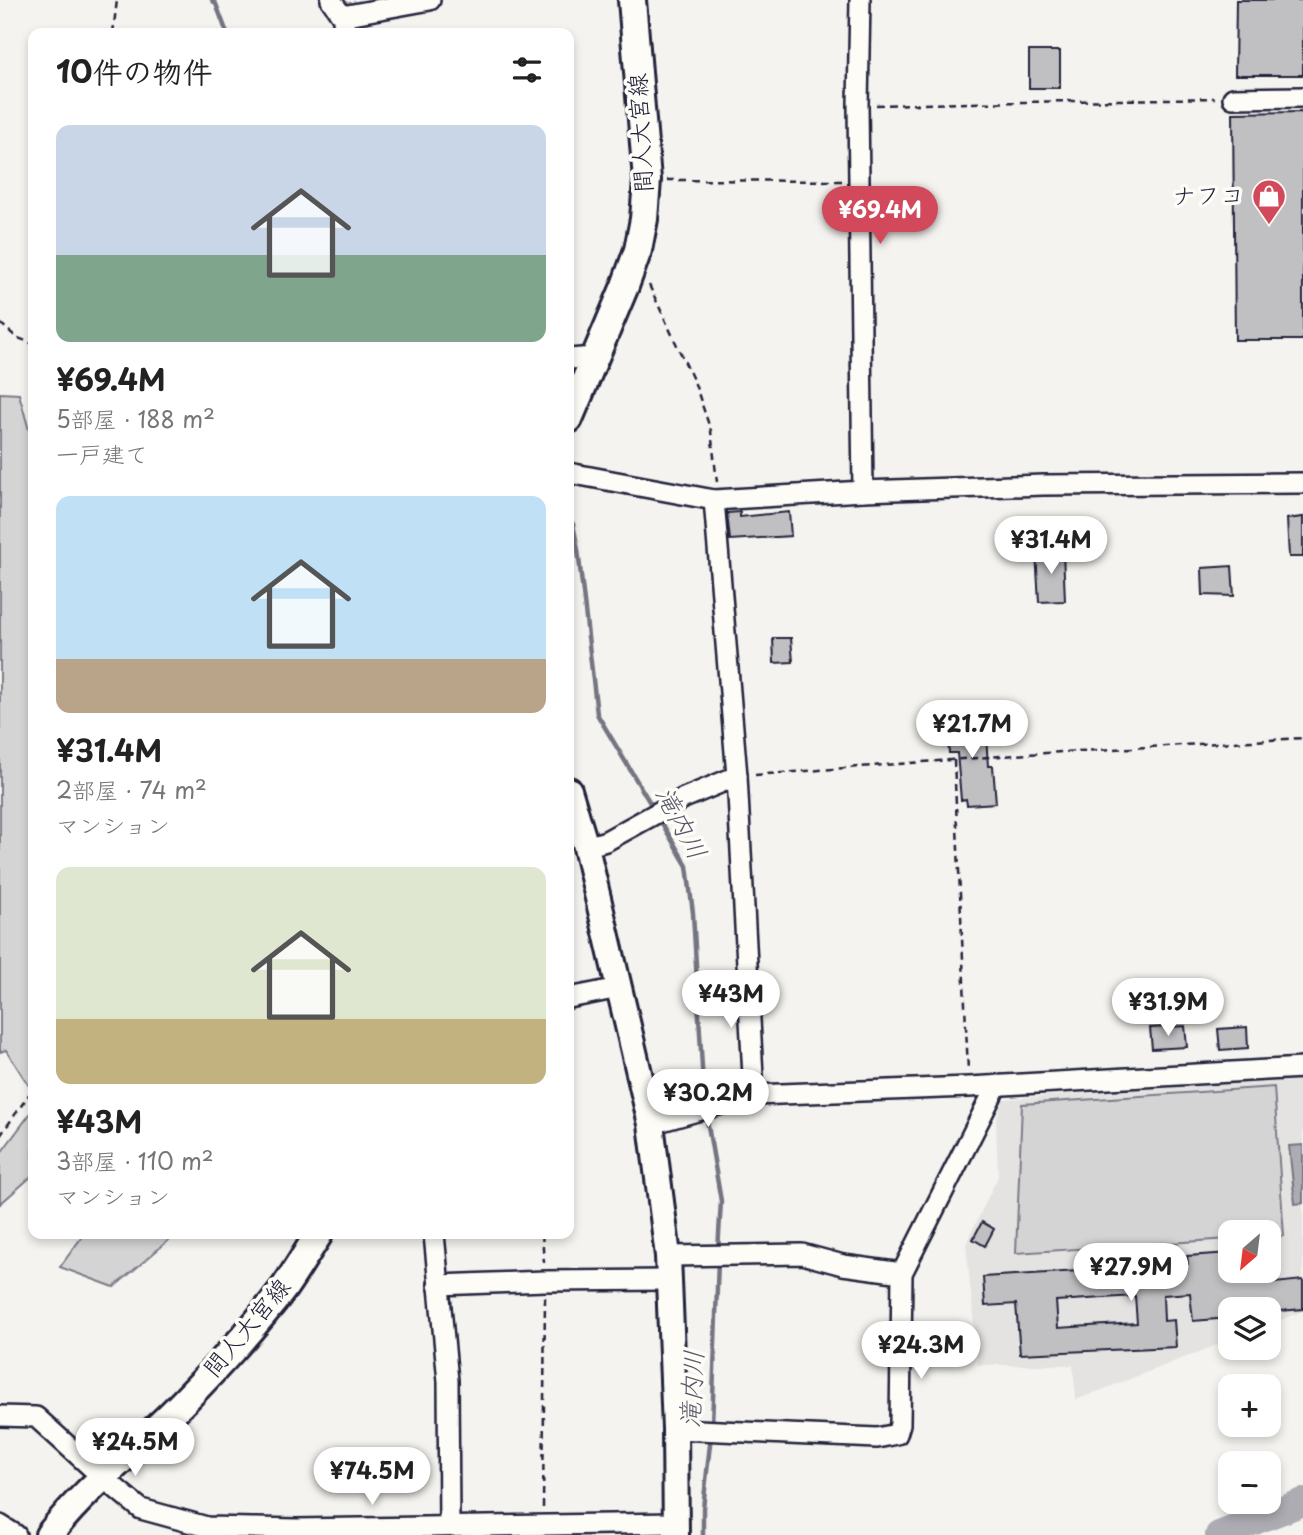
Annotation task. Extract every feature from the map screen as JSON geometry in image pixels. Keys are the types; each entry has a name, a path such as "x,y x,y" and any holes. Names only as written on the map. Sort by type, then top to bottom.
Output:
{"main road":[{"name":"間人大宮線","path":"574,396 582,358 625,286 636,256 644,219 647,180 632,0"},
{"name":"間人大宮線","path":"49,1535 101,1476 189,1396 284,1287 316,1239"}],"street":[{"path":"340,16 430,0"},
{"path":"860,0 858,105 863,491"},
{"path":"1233,98 1303,97"},
{"path":"574,474 716,499 1043,485 1303,483"},
{"path":"716,499 737,776 754,1095"},
{"path":"586,847 606,841 684,798 737,776"},
{"path":"0,1416 36,1417 141,1508 207,1527 296,1532 449,1525 676,1529 669,1268 651,1124 586,847 574,807"},
{"path":"574,997 619,988"},
{"path":"651,1124 754,1095 997,1086 1303,1068"},
{"path":"675,1429 877,1438 897,1434 900,1424 902,1273 997,1086"},
{"path":"434,1239 448,1381 449,1525"},
{"path":"438,1285 545,1281 802,1254 843,1265 902,1273"},
{"path":"0,1525 16,1535"}],"path":[{"path":"114,28 117,0"},
{"path":"858,105 1233,98"},
{"path":"647,180 859,181"},
{"path":"636,256 695,384 711,431 716,499"},
{"path":"0,323 16,338 28,342"},
{"path":"737,776 1303,738"},
{"path":"954,760 969,1087"},
{"path":"0,1136 28,1096"},
{"path":"542,1239 545,1281 543,1525"}],"shaded area":[{"path":"0,393 19,394 28,426 28,1084 6,1050 0,1052"},
{"path":"1303,1078 1303,1311 1281,1320 1281,1297 1218,1297 1218,1345 1076,1400 1073,1365 978,1365 966,1244 998,1176 996,1119 1004,1099"},
{"path":"1274,1087 1284,1236 1281,1236 1281,1220 1218,1220 1218,1240 1016,1253 1022,1104"},
{"path":"28,1117 28,1179 0,1204 0,1154"},
{"path":"1303,1145 1303,1203 1295,1204 1289,1146"},
{"path":"80,1239 170,1239 114,1287 60,1267"}],"building":[{"path":"1236,0 1303,0 1303,75 1235,75"},
{"path":"1029,51 1060,51 1060,88 1029,88"},
{"name":"ナフコ","path":"1303,112 1303,340 1235,340 1233,113"},
{"path":"740,512 740,517 789,512 791,536 730,540 727,513"},
{"path":"1303,517 1303,557 1289,557 1287,519"},
{"path":"1063,551 1065,601 1039,602 1036,552"},
{"path":"1232,566 1234,596 1203,595 1202,568"},
{"path":"773,638 791,638 793,662 774,663"},
{"path":"947,719 985,719 988,766 993,766 996,803 967,805 966,799 961,800 957,753 949,753"},
{"path":"1185,1026 1187,1047 1152,1049 1150,1028"},
{"path":"1247,1027 1248,1048 1220,1050 1218,1029"},
{"path":"982,1222 994,1229 985,1246 973,1239"},
{"path":"1218,1254 1218,1283 1281,1283 1303,1280 1303,1309 1281,1311 1281,1297 1218,1297 1218,1319 1193,1321 1190,1293 1163,1295 1164,1321 1174,1320 1176,1347 1020,1354 1016,1304 985,1306 983,1277 1188,1264 1187,1256","holes":["1135,1296 1137,1323 1058,1328 1056,1301"]}],"waterway":[{"name":"滝内川","path":"212,0 225,28"},
{"name":"滝内川","path":"574,529 597,714 653,808"},
{"name":"滝内川","path":"659,818 687,866 693,913 704,1102"},
{"name":"滝内川","path":"706,1114 721,1201 718,1251"},
{"name":"滝内川","path":"712,1426 718,1260"},
{"name":"滝内川","path":"703,1535 703,1508 711,1435"},
{"path":"1219,1535 1303,1502"}],"place":[{"name":"ナフコ","path":"1269,226"}]}
